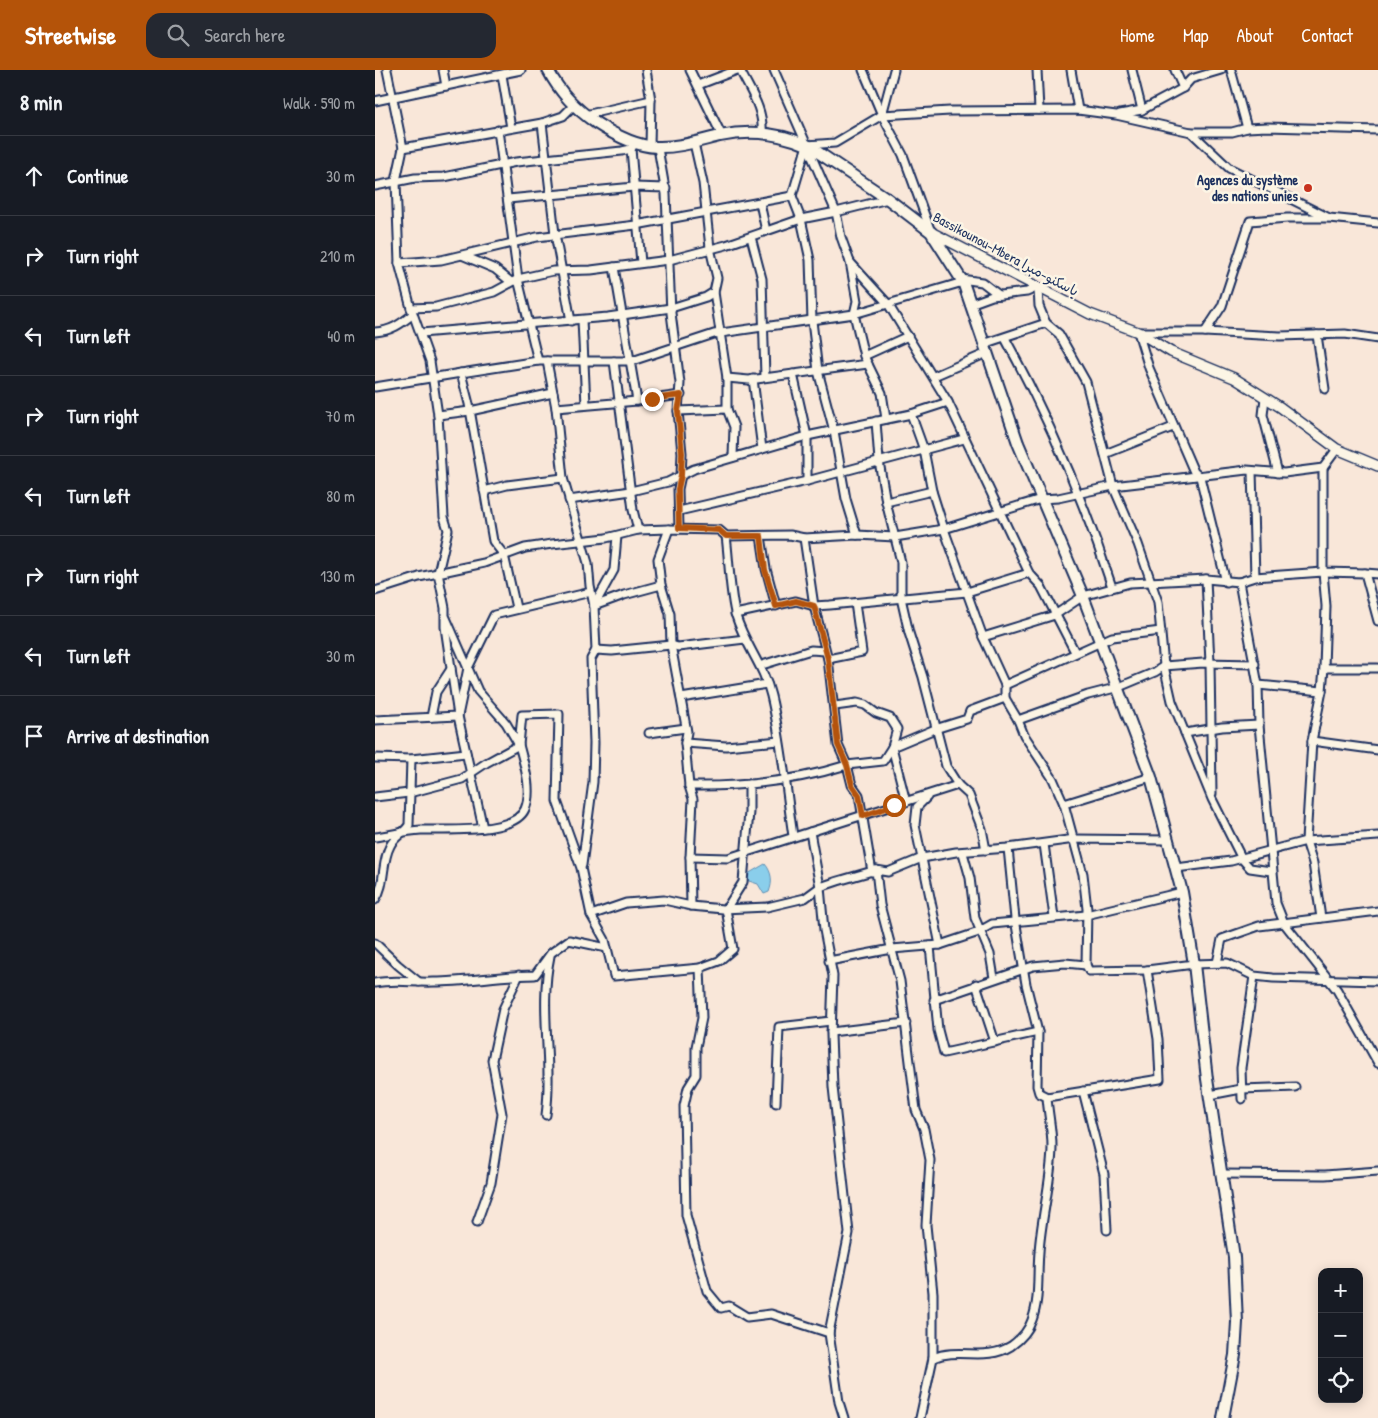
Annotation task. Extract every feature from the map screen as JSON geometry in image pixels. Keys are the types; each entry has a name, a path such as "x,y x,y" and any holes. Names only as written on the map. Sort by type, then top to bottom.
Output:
{"main road":[{"name":"Bassikounou-Mbera باسكنو-مبرا","path":"548,70 556,86 573,106 633,146 654,147 695,143 723,136 761,133 795,140 807,145 888,199 931,232"},
{"path":"931,232 962,280 1018,443 1083,596 1119,687 1151,777 1182,892 1195,964 1210,1095 1234,1257 1237,1322 1235,1355 1223,1418"}],"street":[{"path":"387,70 403,148 396,181 399,263 412,311 430,361 438,415 444,517 448,530 438,574 458,716 469,774 473,778 483,828"},
{"path":"443,70 446,86"},
{"path":"375,101 521,70"},
{"path":"646,70 651,100 654,147 665,188 671,308 681,395 678,411 681,475 678,489 679,528"},
{"path":"690,70 723,136"},
{"path":"699,85 738,70 755,98 763,119 761,133"},
{"path":"774,70 836,212 841,237 850,262 857,301 854,314 865,356 882,393 887,419"},
{"path":"863,70 882,115 903,155 931,232"},
{"path":"887,70 889,83"},
{"path":"882,115 894,70"},
{"path":"1037,70 1039,110"},
{"path":"1071,70 1078,110"},
{"path":"1132,70 1142,110"},
{"path":"1175,70 1183,88"},
{"path":"1116,115 1142,110 1183,88 1191,79 1221,70"},
{"path":"1231,70 1247,128"},
{"path":"502,75 511,128"},
{"path":"585,115 651,100"},
{"path":"403,148 498,130 542,124 563,116 573,106"},
{"path":"807,145 835,143 882,115 950,111 1078,110 1116,115 1191,132 1232,132 1247,128 1378,130"},
{"path":"542,124 555,234 571,321"},
{"path":"498,130 508,199 515,281 529,323 538,361"},
{"path":"1191,132 1229,168 1329,218"},
{"path":"695,143 707,212 710,248 717,278 714,292 727,378 727,409 734,427 733,457"},
{"path":"807,145 791,196 801,219 810,260 812,321 818,371 834,431 840,471 857,535"},
{"path":"375,186 396,181 444,177 502,165 546,161 633,146 636,226 641,263"},
{"path":"508,199 634,187 665,188"},
{"path":"399,263 441,260 555,234 636,226 791,196"},
{"path":"375,332 386,331 401,324 412,311 436,307 494,292 515,281 563,271 669,260 751,237 801,219 888,199"},
{"path":"760,203 766,231"},
{"path":"1205,332 1222,306 1250,221 1287,218 1329,218 1378,223"},
{"name":"Bassikounou-Mbera باسكنو-مبرا","path":"931,232 1090,314 1138,332 1171,352 1234,378 1337,449 1378,466"},
{"path":"751,237 762,279 765,377"},
{"path":"463,256 495,269 515,281"},
{"path":"850,262 888,304 933,376 948,402 1029,573 1041,586 1075,652"},
{"path":"614,267 632,362 637,401"},
{"path":"375,387 538,361 632,362 720,333 854,314 962,280 982,282 999,295"},
{"path":"970,304 999,295 1027,292 1037,288 1039,306 1046,323 1059,334 1087,382 1113,486 1138,544 1158,602 1163,666 1172,701 1212,799 1242,859 1250,868 1271,871"},
{"path":"421,333 623,315 671,308 706,297 714,292"},
{"path":"582,320 586,405"},
{"path":"933,376 1005,338 1046,323"},
{"path":"1226,582 1200,476 1194,472 1173,426 1138,332 1205,332 1279,336 1345,334 1378,339"},
{"path":"1317,335 1325,389"},
{"path":"865,356 908,336"},
{"path":"1005,338 1028,380 1094,531 1112,587"},
{"path":"547,361 556,408 563,478 580,541 589,563 594,606 595,650 591,659 594,743 593,782 581,868"},
{"path":"613,361 617,402 638,530"},
{"path":"727,378 753,379 869,364"},
{"path":"461,373 470,411 493,541 504,554 517,608"},
{"path":"793,374 807,436 807,481"},
{"path":"753,379 762,448"},
{"path":"438,415 470,411 553,393"},
{"path":"556,408 681,395"},
{"path":"1265,398 1263,415 1278,473"},
{"path":"569,500 631,491 668,482 681,475 762,448 807,436 911,414 948,402"},
{"path":"678,411 727,409"},
{"path":"911,414 924,450 932,491 944,529 983,637 1005,685 1005,698 1019,720 1024,735 1053,779 1064,804 1083,874 1086,915 1086,965 1092,973 1227,963 1254,976 1378,981 1378,977"},
{"path":"876,421 879,461 886,502 901,562 901,598 946,766 958,785 969,795 982,829 986,850"},
{"path":"1105,454 1173,426"},
{"path":"679,511 807,481 964,439"},
{"path":"1321,918 1313,864 1306,840 1312,741 1322,691 1326,606 1323,572 1323,468 1337,449"},
{"path":"375,591 419,577 484,563 504,554 525,548 617,536 638,530 679,528 719,530 726,536 789,535 804,538 857,535 895,536 944,529 1041,499 1078,494 1113,486 1252,471 1278,473 1323,468"},
{"path":"1252,471 1255,577"},
{"path":"484,491 507,485 563,478"},
{"path":"886,502 932,491"},
{"path":"669,529 658,559 661,585 670,614 671,645 686,728 685,743 689,786 693,799 690,857 691,906"},
{"path":"594,606 614,570 617,536"},
{"path":"726,536 735,614 756,660 762,665 767,684 787,779 793,836"},
{"path":"761,536 765,570 776,606"},
{"path":"804,538 814,606 828,659 835,706 838,745 847,765 852,785 859,795 880,905 901,981 917,1110 930,1160 926,1225 933,1293 933,1358 920,1418"},
{"path":"983,637 1055,615 1083,596 1112,587 1150,580 1206,579 1239,582 1255,577 1323,572 1378,574"},
{"path":"735,614 796,601 814,606 967,592 1029,573"},
{"path":"1365,573 1378,621"},
{"path":"1206,579 1210,663 1212,799"},
{"path":"1239,582 1259,685 1259,725 1275,903 1284,923 1309,957 1330,980 1374,1050 1378,1063"},
{"path":"594,606 624,595 661,585"},
{"path":"458,716 468,668 494,615 517,608 591,592"},
{"path":"828,659 862,652 855,602"},
{"path":"375,837 419,830 483,828 512,822 519,817 525,808 528,792 525,767 519,745 506,723 478,691 445,616"},
{"path":"1005,685 1075,652 1101,642 1132,633 1161,631"},
{"path":"595,650 612,651 671,645 678,647 745,638"},
{"path":"762,665 811,650 825,651"},
{"path":"1019,720 1088,695 1119,687 1155,672 1163,666 1210,663 1255,664"},
{"path":"1323,668 1378,668"},
{"path":"431,718 436,692 451,669"},
{"path":"681,698 767,684"},
{"path":"1259,685 1322,691"},
{"path":"893,747 935,729 967,719 969,711 1005,698"},
{"path":"689,786 749,784 808,776 847,765 883,761 893,747 897,729 890,718 876,713 865,705 835,706"},
{"path":"519,745 522,715 559,714 557,801 581,868 591,915 607,948 614,976 653,974 700,968 719,961 733,949 726,909 743,882 749,784"},
{"path":"375,720 458,716"},
{"path":"1185,733 1211,728 1259,725"},
{"path":"649,733 686,728"},
{"path":"685,743 726,746 779,740"},
{"path":"1312,741 1378,750"},
{"path":"375,797 409,793 462,779 519,745"},
{"path":"893,747 906,802"},
{"path":"375,758 411,759 466,754"},
{"path":"375,900 381,888 386,856 390,846 409,825 411,759"},
{"path":"1064,804 1151,777"},
{"path":"690,857 728,858 958,785"},
{"path":"930,794 917,807 915,825 940,945"},
{"path":"810,832 820,887 829,961 833,976 831,1021 833,1087 849,1233 829,1333 839,1402 844,1418"},
{"path":"1176,868 1242,859 1306,840 1378,836"},
{"path":"591,915 626,903 664,900 691,906 726,909 767,907 805,898 820,887 874,871 888,872 921,858 1075,839 1169,840"},
{"path":"1044,844 1054,917"},
{"path":"1008,848 1016,922 1024,970 1038,1032 1037,1086 1039,1093 1047,1097 1160,1079 1157,1039 1147,970"},
{"path":"963,853 979,930 990,954 994,978"},
{"path":"829,961 892,949 940,945 992,924 1007,921 1016,922 1086,915 1182,892"},
{"path":"1217,963 1222,938 1259,926 1378,911"},
{"path":"375,983 435,982 535,975 551,953 569,940 607,948"},
{"path":"375,943 419,982"},
{"path":"930,946 935,1000 944,1053 1038,1032"},
{"path":"546,1115 549,1088 545,977 551,953"},
{"path":"935,1000 994,978 1043,964 1086,965"},
{"path":"700,968 702,1018 696,1047 696,1075 688,1088 684,1106 684,1137 686,1215 707,1291 721,1308 729,1306 747,1317 771,1314 829,1333"},
{"path":"477,1222 491,1182 502,1114 492,1060 503,1009 519,975"},
{"path":"1242,1099 1241,1068 1254,976"},
{"path":"976,984 995,1042"},
{"path":"776,1104 779,1027 831,1021"},
{"path":"831,1032 906,1023"},
{"path":"1210,1095 1241,1089 1295,1087"},
{"path":"1083,1091 1103,1174 1107,1230"},
{"path":"933,1358 944,1353 990,1355 1010,1346 1025,1335 1032,1320 1037,1299 1036,1279 1052,1147 1047,1097"},
{"path":"1223,1174 1325,1175 1378,1171"}],"water":[{"path":"765,864 769,870 771,885 769,892 764,894 758,884 746,880 746,875"}],"place":[{"name":"Agences du système des nations unies","path":"1308,188"}],"route":[{"path":"652,399 681,395 678,411 682,453 678,489 679,528 719,530 726,536 761,536 765,570 776,606 796,601 814,606 828,659 835,706 838,745 847,765 852,785 859,795 863,816 894,805"}]}
